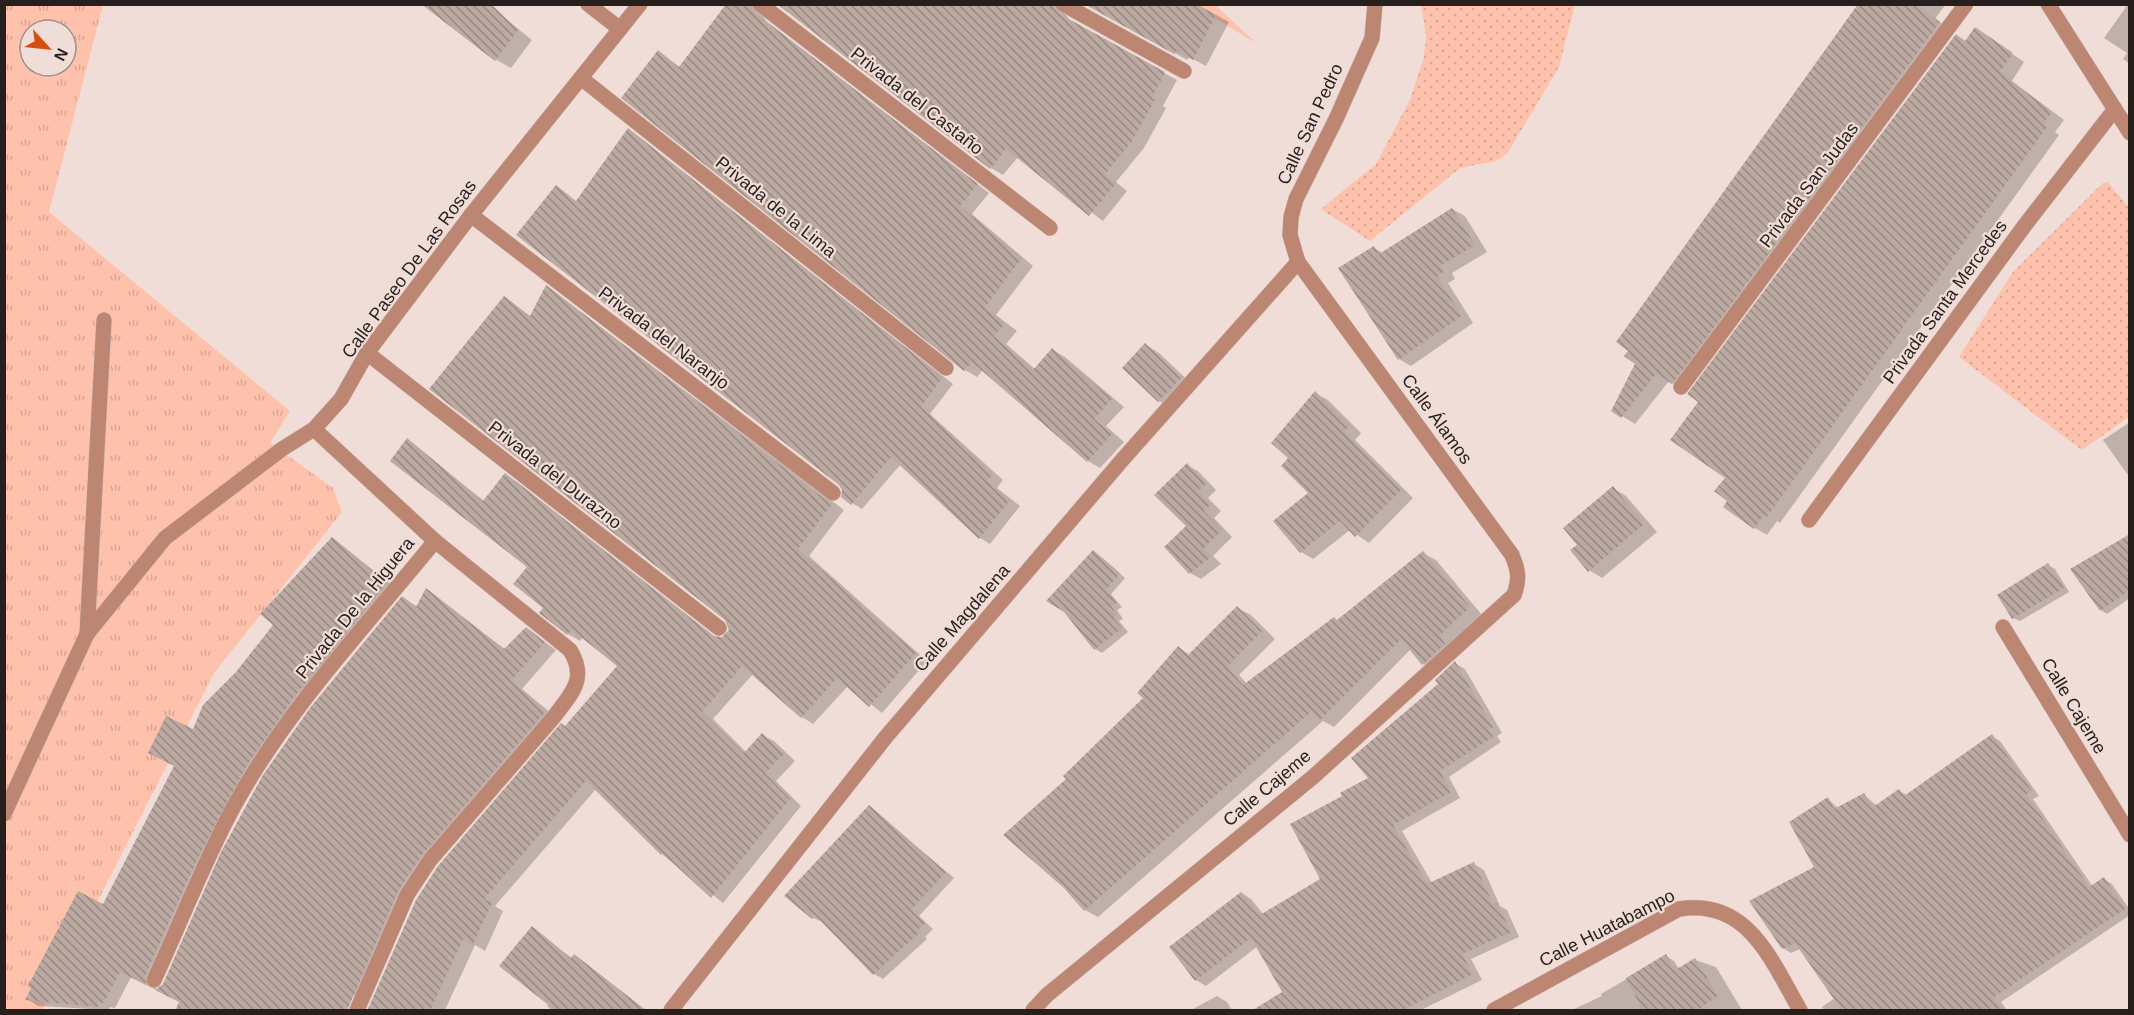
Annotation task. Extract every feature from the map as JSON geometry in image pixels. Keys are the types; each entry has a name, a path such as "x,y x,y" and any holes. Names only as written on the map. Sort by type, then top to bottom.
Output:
{"street":[{"path":"588,4 620,28"},
{"name":"Calle Paseo De Las Rosas","path":"87,634 165,538 282,449 314,429 341,399 367,353 471,215 640,4"},
{"name":"Privada del Castaño","path":"760,4 1050,228"},
{"path":"1063,4 1184,70"},
{"name":"Calle San Pedro","path":"1298,262 1290,235 1293,208 1372,38 1375,4"},
{"name":"Privada San Judas","path":"1682,387 1966,4"},
{"path":"2048,4 2129,130"},
{"name":"Privada de la Lima","path":"581,78 946,368"},
{"name":"Privada Santa Mercedes","path":"1809,520 2025,225 2115,109"},
{"name":"Privada del Naranjo","path":"471,215 833,493"},
{"name":"Calle Álamos","path":"1298,262 1512,555 1519,571 1519,582 1514,595 1504,603"},
{"name":"Calle Magdalena","path":"671,1011 885,738 1124,459 1298,262"},
{"path":"4,814 87,634 104,320"},
{"name":"Privada del Durazno","path":"367,353 719,628"},
{"path":"314,429 435,541"},
{"name":"Privada De la Higuera","path":"154,980 234,806 264,757 311,693 435,541 570,650 578,662 579,678 572,694 553,718 430,860 407,896 357,1011"},
{"name":"Calle Cajeme","path":"1033,1011 1047,995 1313,777 1504,603"},
{"name":"Calle Cajeme","path":"2003,627 2130,836"},
{"name":"Calle Huatabampo","path":"1494,1011 1679,909 1700,906 1727,913 1746,927 1765,950 1800,1011"}],"green space":[{"path":"5,5 103,5 49,212 290,411 270,443 333,488 342,512 214,673 42,1010 5,1010"},
{"path":"1193,5 1215,5 1256,43"},
{"path":"1421,5 1575,5 1559,67 1507,154 1496,161 1460,168 1370,241 1321,209 1376,164 1410,100 1424,57 1426,35"},
{"path":"2108,182 2129,208 2129,417 2082,450 1959,357 2013,272 2102,184"}],"building":[{"path":"421,4 491,4 518,30 495,61"},
{"path":"726,4 750,4 754,12 978,184 960,206 1022,258 985,307 1005,323 994,336 1033,370 1052,348 1112,399 1094,419 1112,434 1087,462 972,362 964,371 621,98 658,50 679,67"},
{"path":"777,4 1053,4 1058,13 1165,72 1152,98 1155,100 1132,141 1105,174 1116,183 1089,216 1006,149 990,169"},
{"path":"1084,4 1196,4 1216,15 1193,60 1176,51 1174,54"},
{"path":"1858,4 1915,4 1940,22 1672,384 1656,374 1621,418 1611,411 1635,364 1624,356 1628,351 1616,342"},
{"path":"1975,27 2013,53 2000,72 2052,112 2043,124 2047,127 1767,517 1764,514 1754,529 1723,507 1727,501 1714,491 1725,478 1670,440 1698,402 1687,394 1956,34 1965,41"},
{"path":"628,128 943,377 921,407 993,474 987,481 1010,500 979,539 891,457 851,505 841,497 842,490 839,485 516,235 556,185 576,201"},
{"path":"1452,208 1475,245 1440,266 1444,272 1437,276 1462,316 1398,360 1338,268 1374,246 1379,254"},
{"path":"546,285 827,501 833,503 798,549 916,653 869,707 837,678 801,718 742,666 702,712 744,753 762,733 784,754 765,773 790,799 711,898 662,853 661,855 586,781 484,899 492,903 472,946 463,939 430,1011 367,1011 416,900 438,866 561,723 565,726 617,666 572,630 567,635 539,613 543,608 513,584 527,567 390,461 407,438 483,501 505,473 713,636 722,637 729,630 725,620 429,389 504,296 530,316"},
{"path":"1145,343 1181,378 1158,402 1122,368"},
{"path":"1315,391 1350,425 1344,432 1401,490 1355,537 1340,521 1300,553 1273,521 1308,493 1281,466 1288,458 1271,443"},
{"path":"1187,463 1206,483 1198,491 1211,504 1204,511 1222,530 1203,549 1211,557 1189,574 1164,547 1186,526 1154,495"},
{"path":"1613,486 1644,524 1588,572 1570,550 1577,545 1563,528"},
{"path":"2130,534 2130,590 2100,611 2070,569"},
{"path":"332,537 387,583 295,696 247,765 194,866 145,976 146,985 120,972 104,1003 98,1002 98,1007 25,1000 31,988 28,986 78,891 103,904 174,766 148,753 166,716 193,729 203,705 236,672 273,625 260,614"},
{"path":"1093,550 1120,573 1106,590 1117,603 1111,606 1117,615 1113,617 1122,628 1094,650 1064,612 1046,601"},
{"path":"1423,551 1470,607 1440,635 1445,644 1422,665 1401,639 1320,720 1311,712 1084,911 1064,888 1003,835 1066,779 1063,776 1143,698 1137,693 1178,646 1188,655 1237,606 1262,631 1227,667 1243,685 1334,617 1337,620"},
{"path":"2048,563 2064,588 2012,619 1997,595"},
{"path":"426,588 504,649 526,627 545,642 511,681 546,711 422,855 398,891 347,1011 175,1011 179,1002 155,990 163,984 221,852 263,775 310,708 402,596 416,607"},
{"path":"1455,661 1493,727 1488,730 1493,737 1440,771 1451,792 1393,825 1427,884 1474,862 1493,904 1497,903 1511,932 1462,954 1473,974 1401,1011 1251,1011 1282,992 1251,938 1195,981 1169,947 1241,892 1260,915 1320,879 1290,824 1342,796 1340,793 1368,778 1351,758 1438,684 1435,680"},
{"path":"1992,734 2032,791 2026,794 2089,887 2104,877 2125,909 1994,997 2003,1011 1842,1011 1795,943 1782,949 1749,901 1814,867 1789,822 1828,797 1834,809 1864,793 1873,807 1899,789 1904,796"},
{"path":"869,805 946,872 911,910 925,923 917,931 919,933 873,975 815,915 812,919 784,896"},
{"path":"532,926 571,958 574,954 647,1011 556,1011 499,966"},
{"path":"1666,954 1675,970 1695,958 1718,996 1696,1011 1643,1011 1626,978"}]}
